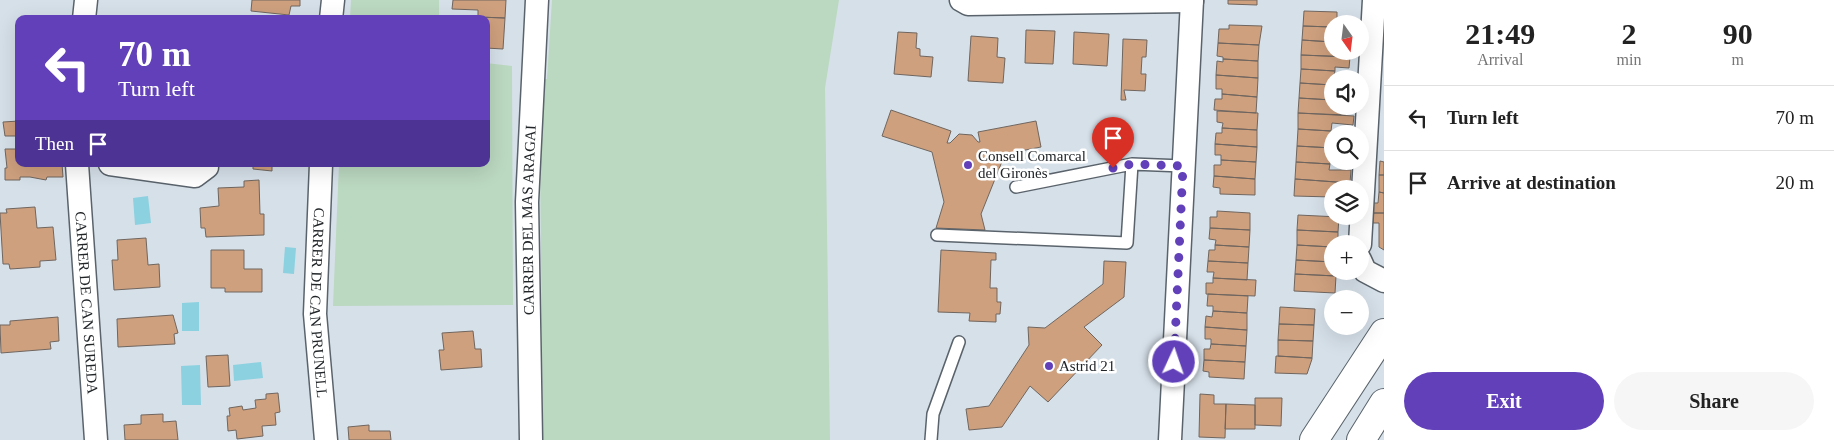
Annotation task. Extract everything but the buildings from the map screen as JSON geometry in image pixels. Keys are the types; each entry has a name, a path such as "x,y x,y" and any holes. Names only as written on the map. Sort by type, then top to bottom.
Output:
{"street":[{"path":"84,15 86,0"},
{"path":"331,15 332,0"},
{"name":"CARRER DEL MAS ARAGAI","path":"531,440 527,202 537,0"},
{"path":"961,0 968,4 1192,0 1170,440"},
{"path":"1361,235 1374,0"},
{"name":"CARRER DE CAN SUREDA","path":"77,167 96,440"},
{"path":"132,167 196,176 207,167"},
{"name":"CARRER DE CAN PRUNELL","path":"321,167 314,314 326,440"},
{"path":"1369,272 1384,281"},
{"path":"1314,440 1384,333"},
{"path":"1362,439 1384,403"}],"lane":[{"path":"1016,187 1132,164 1183,166"},
{"path":"937,235 1127,243 1132,164"},
{"path":"932,440 933,414 959,342"}],"green space":[{"path":"351,0 439,0 439,15 350,15"},
{"path":"552,0 839,0 825,88 830,440 543,440 541,80 547,79"},
{"path":"490,63 512,66 513,305 333,306 339,167 490,167"}],"water":[{"path":"148,196 151,223 135,225 133,198"},
{"path":"285,247 296,248 294,274 283,273"},
{"path":"199,302 199,331 182,331 182,303"},
{"path":"261,362 263,378 234,381 233,365"},
{"path":"200,365 201,405 182,405 181,366"}],"place":[{"name":"Consell Comarcal del Gironès","path":"968,165"},
{"name":"Astrid 21","path":"1049,366"}],"route":[{"path":"1113,168 1132,164 1183,166 1174,362"}]}
